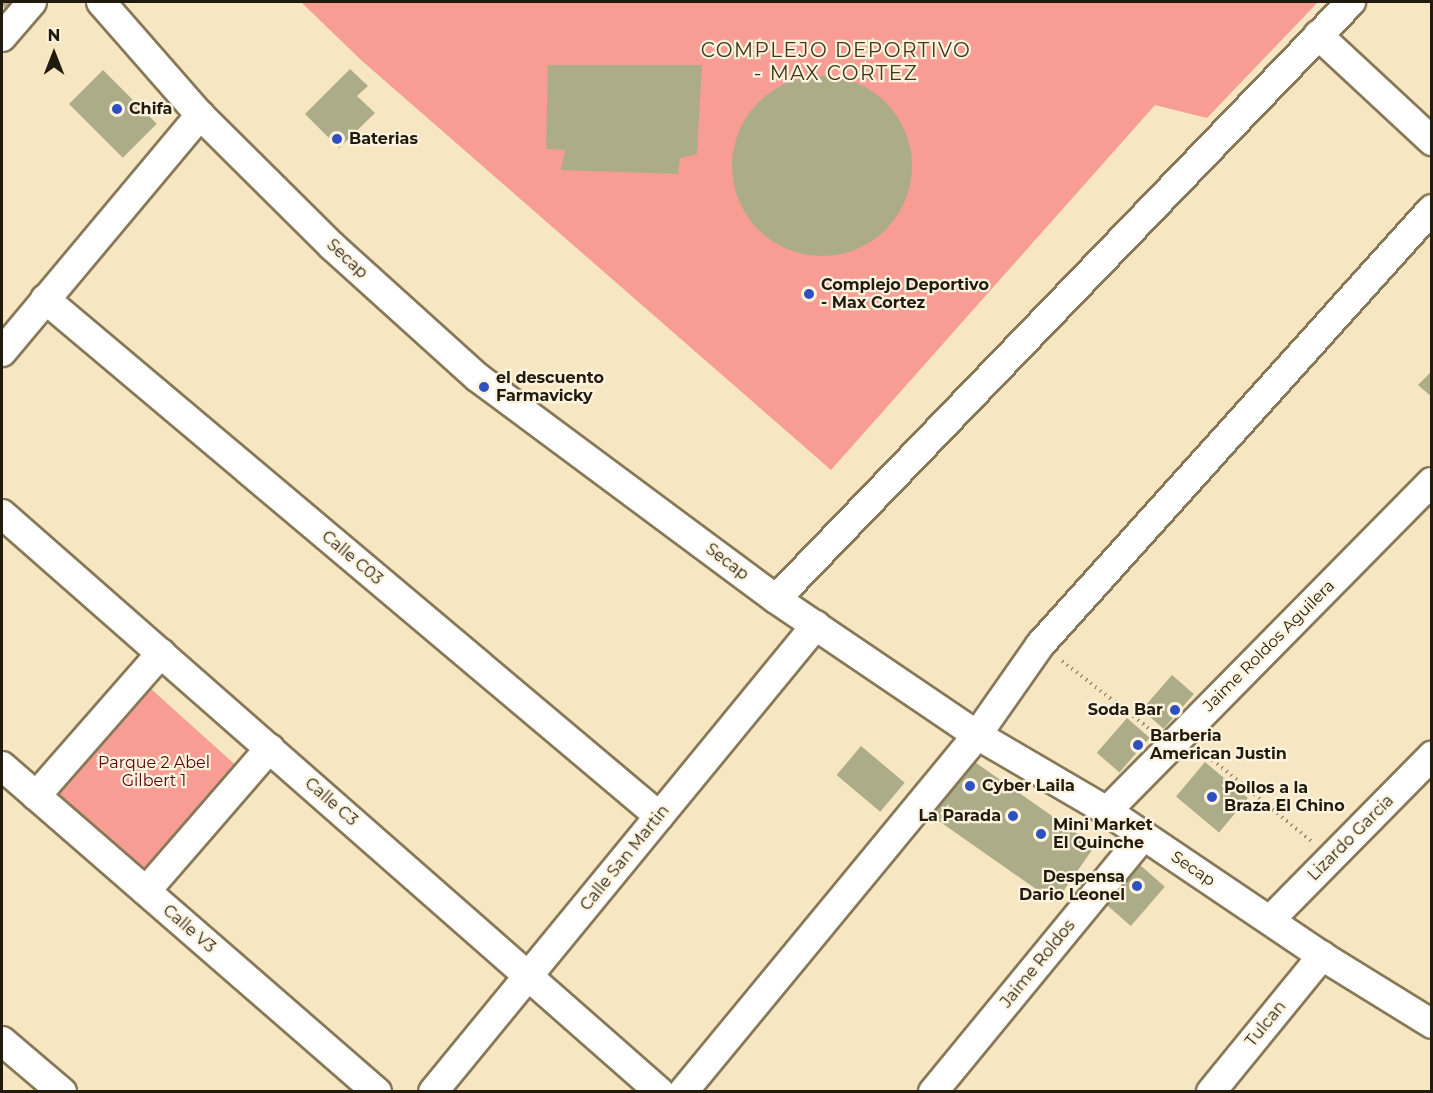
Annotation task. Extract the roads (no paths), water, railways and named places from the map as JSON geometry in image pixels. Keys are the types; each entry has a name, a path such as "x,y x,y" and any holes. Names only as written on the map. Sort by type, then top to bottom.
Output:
{"street":[{"path":"2,38 32,2"},
{"name":"Secap","path":"101,2 200,115 332,246 477,377 776,599 977,735 1107,811 1322,956 1428,1017"},
{"path":"776,599 1351,2"},
{"path":"1318,36 1431,141"},
{"path":"2,352 200,115"},
{"path":"683,1092 977,735 1040,645 1431,209"},
{"name":"Calle C03","path":"45,299 659,816"},
{"name":"Jaime Roldos Aguilera","path":"1107,811 1431,482"},
{"name":"Calle C3","path":"2,514 660,1092"},
{"name":"Calle San Martin","path":"433,1092 816,625"},
{"path":"36,796 161,653"},
{"path":"146,891 270,748"},
{"name":"Lizardo Garcia","path":"1270,920 1431,756"},
{"name":"Calle V3","path":"2,766 377,1092"},
{"name":"Jaime Roldos","path":"933,1092 1143,836"},
{"name":"Tulcan","path":"1211,1092 1322,956"},
{"path":"2,1041 62,1092"}],"place":[{"name":"Chifa","path":"117,109"},
{"name":"Baterias","path":"337,139"},
{"name":"Complejo Deportivo - Max Cortez","path":"809,294"},
{"name":"el descuento Farmavicky","path":"484,387"},
{"name":"Soda Bar","path":"1175,710"},
{"name":"Barberia American Justin","path":"1138,745"},
{"name":"Cyber Laila","path":"970,786"},
{"name":"Pollos a la Braza El Chino","path":"1212,797"},
{"name":"La Parada","path":"1013,816"},
{"name":"Mini Market El Quinche","path":"1041,834"},
{"name":"Despensa Dario Leonel","path":"1137,886"}],"district":[{"name":"COMPLEJO DEPORTIVO - MAX CORTEZ","path":"836,62"}],"park label":[{"name":"Parque 2 Abel Gilbert 1","path":"154,772"}]}
